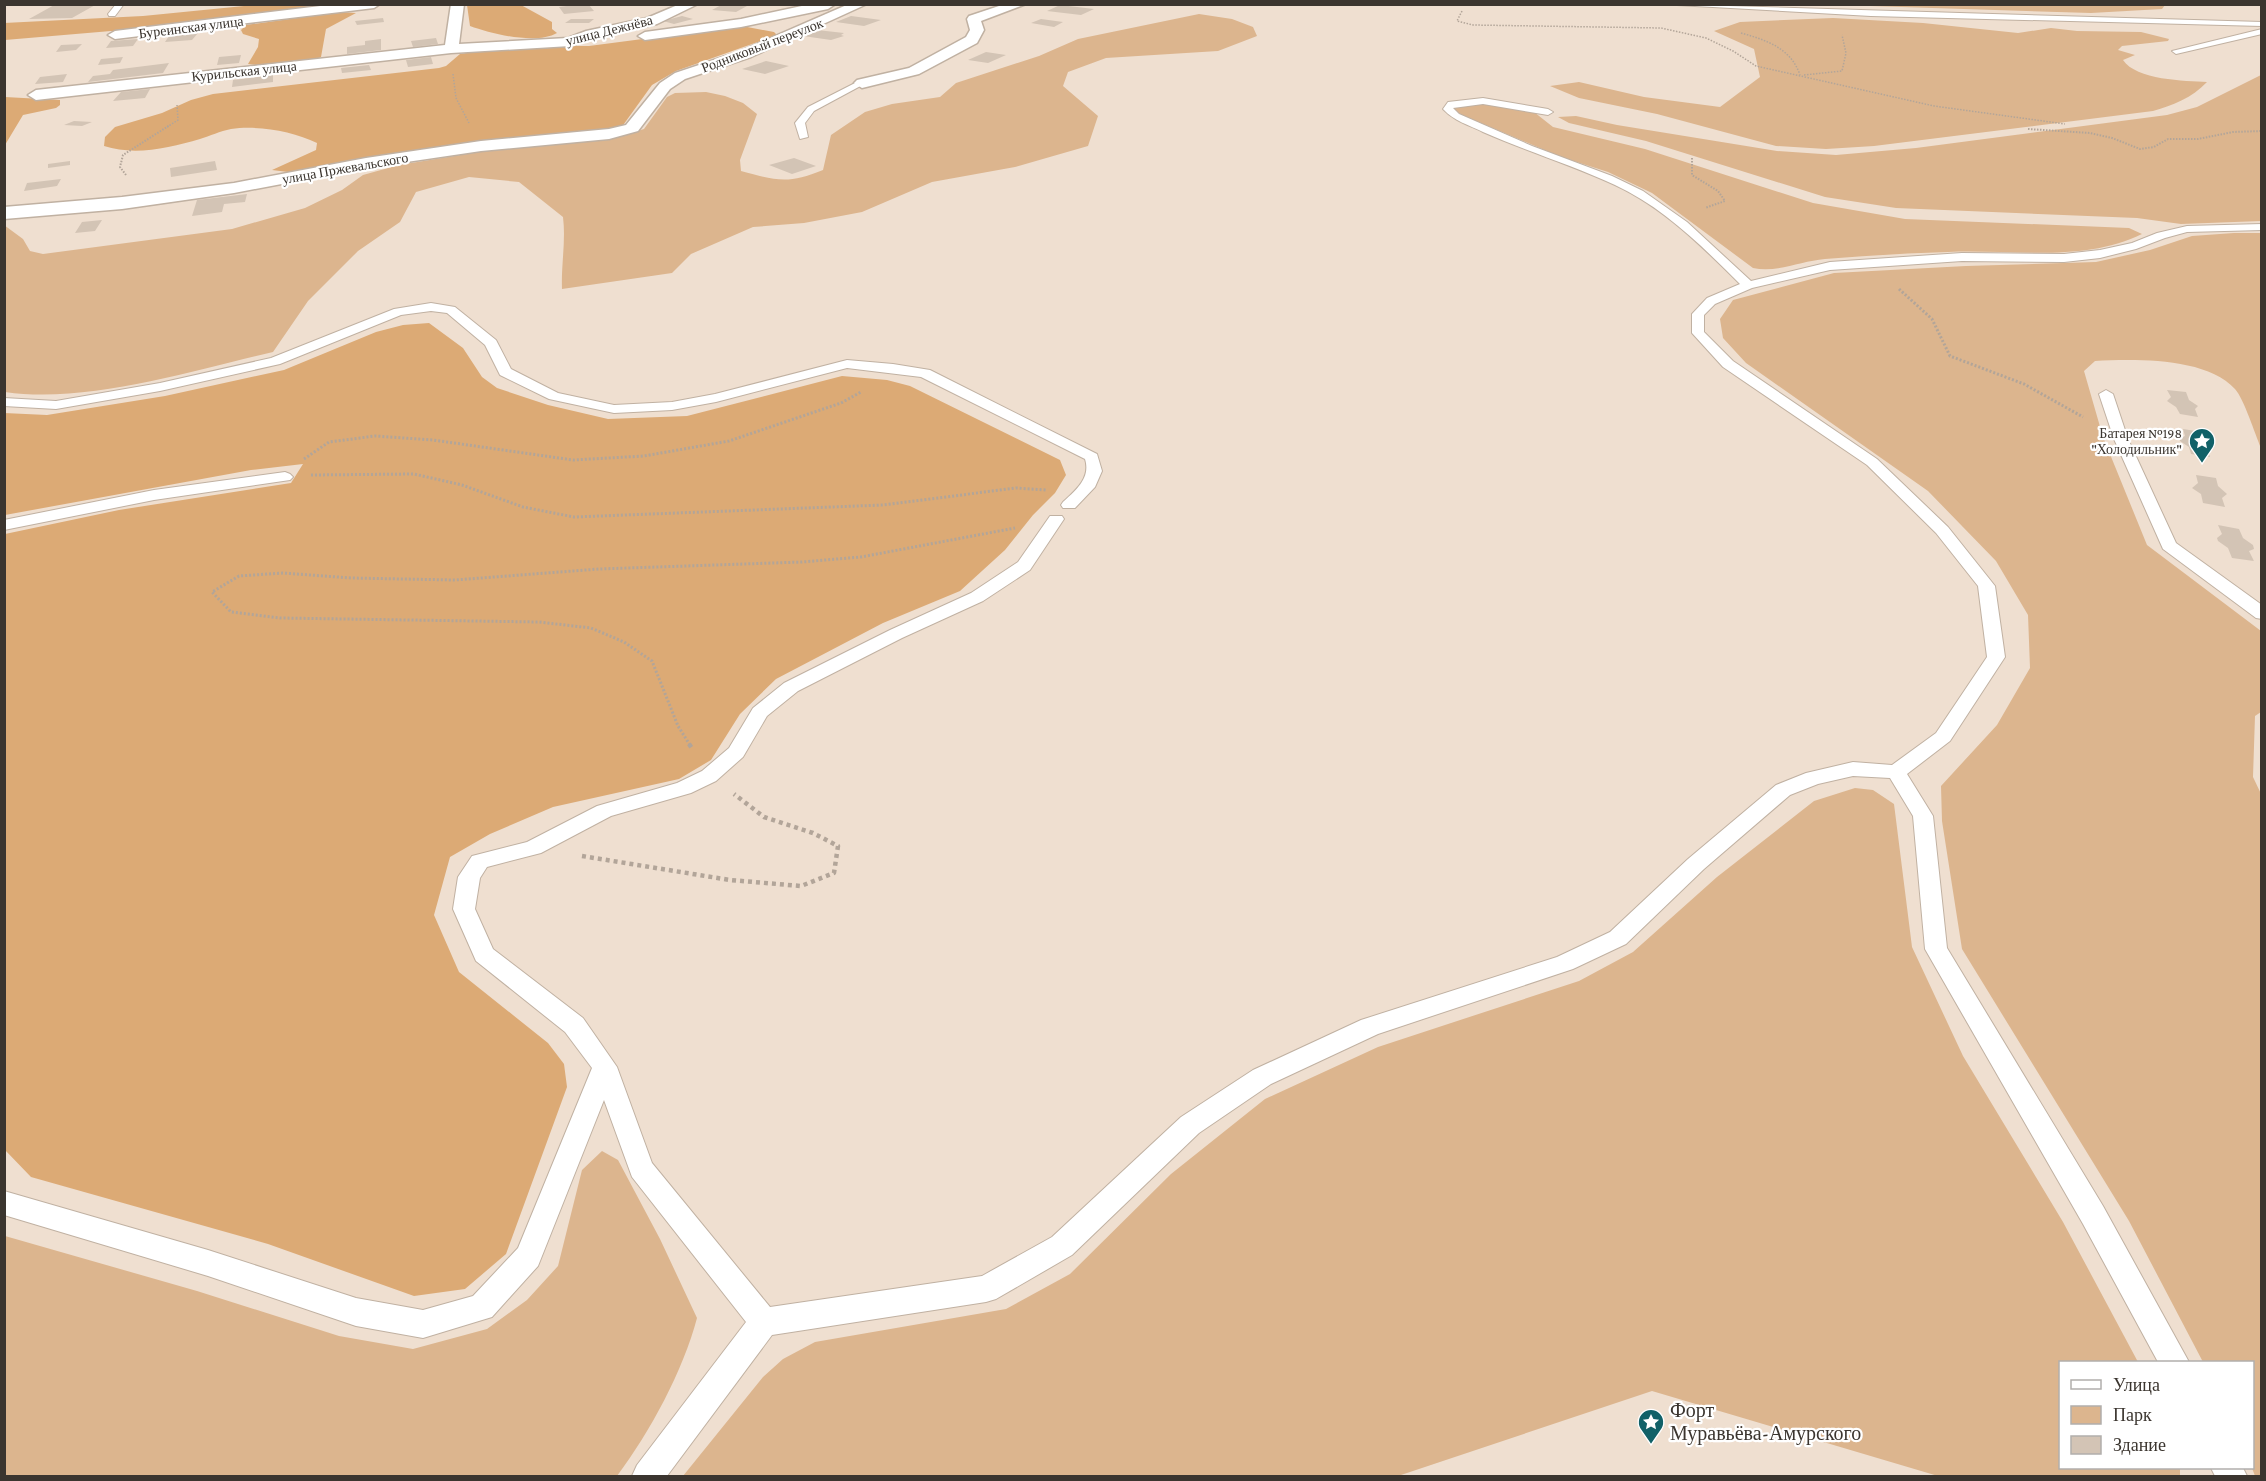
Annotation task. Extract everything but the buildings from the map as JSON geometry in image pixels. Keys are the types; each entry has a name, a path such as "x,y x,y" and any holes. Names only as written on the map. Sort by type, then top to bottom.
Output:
{"street":[{"path":"451,49 456,29 458,4"},
{"name":"улица Дежнёва","path":"451,49 570,42 591,34 652,21 692,4"},
{"path":"570,42 690,30 830,4"},
{"name":"Родниковый переулок","path":"665,86 680,76 756,50 861,4"},
{"path":"862,83 914,71 972,40 977,30 974,19 964,4"},
{"path":"974,19 1020,4"},
{"name":"Буреинская улица","path":"115,35 372,5"},
{"name":"Курильская улица","path":"36,95 451,49"},
{"name":"улица Пржевальского","path":"4,213 122,203 234,188 366,163 481,147 609,134 632,128 665,86"}],"lane":[{"path":"112,14 121,4"},
{"path":"1662,4 1871,14 2262,24"},
{"path":"2176,51 2262,31"},
{"path":"803,137 800,123 811,109 862,83"},
{"path":"1548,112 1482,101 1451,104 1448,109 1456,116 1517,144 1606,177 1672,215 1710,247 1748,285"},
{"path":"648,1476 764,1322 986,1289 1062,1246 1190,1125 1262,1077 1370,1027 1565,963 1618,938 1696,864 1783,790 1813,778 1853,769 1896,772 1943,736 1995,657 1986,586 1942,530 1872,462 1728,364 1698,333 1698,314 1711,301 1748,285 1791,273 1830,266 1962,257 2064,258 2100,254 2136,246 2187,228 2262,227"},
{"path":"4,402 56,405 149,389 275,361 398,312 431,307 451,310 491,343 505,372 554,396 614,409 672,406 716,398 847,364 925,373 1092,457 1096,466 1095,475 1086,489 1069,505"},
{"path":"2106,394 2121,439 2169,546 2262,614"},
{"path":"4,525 154,495 285,477"},
{"path":"764,1322 641,1169 605,1066 574,1025 484,956 464,909 469,877 480,861 533,848 604,811 684,788 710,776 736,752 760,712 791,687 896,634 977,597 1024,566 1056,519"},
{"path":"1896,772 1923,816 1936,949 2093,1215 2173,1361"},
{"path":"4,1203 208,1263 356,1312 423,1324 482,1307 528,1257 605,1066"}],"path":[{"path":"1462,10 1457,21 1473,25 1661,28 1706,38 1733,51 1756,66 1934,106 2066,124"},
{"path":"1731,30 1784,49 1798,64 1800,75"},
{"path":"451,49 456,98 481,147"},
{"path":"122,203 128,178 120,167 123,155 178,120 176,107 184,78"},
{"path":"2028,129 2090,133 2140,149 2154,147 2168,139 2198,139 2233,132 2262,131"},
{"path":"1672,215 1704,209 1725,201 1718,191 1692,175 1692,158"},
{"path":"1891,286 1901,289 1932,319 1950,356 2024,384 2121,439"},
{"path":"285,477 302,460 329,442 375,436 433,440 573,460 644,456 729,441 841,403 863,391 893,368"},
{"path":"285,477 414,474 462,485 523,507 574,518 883,505 1016,488 1045,489 1069,505"},
{"path":"533,848 730,880 801,886 834,873 838,858 838,846 813,833 764,817 710,776 678,726 652,661 624,642 591,628 539,622 280,618 231,612 212,592 239,576 283,573 351,578 455,580 599,569 802,562 861,557 1056,519"}],"green space":[{"path":"1839,5 2165,5 2162,9 2091,13"},
{"path":"1199,14 1232,19 1253,27 1257,36 1218,51 1106,58 1068,72 1063,86 1098,116 1088,146 1015,167 932,182 862,212 804,223 753,227 691,254 672,273 562,289 563,217 519,182 469,177 416,192 400,222 358,251 308,301 273,352 139,384 104,390 37,395 5,392 4,225 23,239 30,251 43,254 232,229 305,208 342,190 363,175 399,165 491,150 592,141 644,129 667,97 675,93 706,92 743,103 757,114 740,160 741,171 774,179 792,179 823,170 831,135 865,112 892,104 940,97 956,83 1039,56 1078,39"},
{"path":"1833,18 1923,23 2018,33 2051,28 2077,31 2141,32 2169,39 2168,41 2122,46 2118,50 2135,55 2123,60 2129,67 2162,78 2207,82 2182,100 2153,111 1874,146 1826,149 1776,146 1657,114 1579,98 1550,86 1579,82 1644,97 1720,107 1760,77 1754,49 1714,31 1740,22"},
{"path":"2261,75 2261,221 2181,224 2137,218 1896,208 1825,197 1646,141 1569,123 1558,117 1576,116 1617,125 1777,151 1836,155 1916,148 2167,115 2197,107"},
{"path":"1486,103 1534,112 1553,127 1645,149 1813,203 1905,219 2129,228 2142,234 2120,243 2072,252 1902,254 1816,260 1771,269 1753,268 1652,193 1608,172 1561,157 1462,115 1453,109 1457,105"},
{"path":"2261,233 2261,448 2246,408 2235,389 2206,371 2169,362 2129,360 2095,361 2084,371 2103,437 2147,545 2261,631 2261,712 2255,716 2253,777 2262,796 2261,1476 2255,1476 2252,1469 2254,1361 2202,1361 2129,1221 1962,949 1942,821 1941,786 1997,725 2030,668 2028,615 1996,561 1928,491 1746,363 1723,338 1720,319 1733,300 1834,273 2096,262 2150,250 2192,236"},
{"path":"1855,788 1873,790 1894,804 1912,947 1963,1056 2063,1222 2137,1361 2059,1361 2059,1469 2180,1469 2180,1476 1938,1476 1652,1391 1398,1476 683,1476 763,1377 783,1359 815,1342 1006,1309 1070,1274 1171,1174 1265,1099 1378,1047 1579,981 1633,952 1717,877 1814,801"},
{"path":"602,1151 618,1160 660,1239 697,1318 683,1359 664,1400 617,1476 5,1476 5,1236 197,1291 339,1336 413,1349 487,1329 527,1300 558,1266 582,1170"}],"shaded area":[{"path":"254,5 351,5 123,33 111,31 5,40 4,23 143,16"},
{"path":"467,5 521,5 552,22 552,29 557,33 538,38 526,38 479,29 470,26"},
{"path":"339,12 356,13 326,29 321,57 316,60 263,66 248,64 258,47 259,39 243,34 241,30 246,25"},
{"path":"742,26 774,32 777,35 676,71 652,85 621,128 296,173 272,170 316,150 317,143 275,130 231,129 152,150 127,150 104,146 105,137 115,127 213,94 439,68 446,66 460,54 472,52 547,46 589,46"},
{"path":"5,97 60,100 60,105 56,108 23,115 5,145"},
{"path":"429,323 463,348 482,377 497,388 548,405 608,419 687,416 842,376 887,380 910,386 1060,460 1066,475 1055,493 1033,515 1005,550 960,591 883,623 776,679 740,714 711,760 679,779 553,807 490,834 450,857 434,915 459,972 548,1043 564,1064 567,1087 506,1254 465,1289 414,1296 268,1244 31,1177 5,1150 5,534 119,510 291,483 303,464 251,470 5,515 4,413 47,415 165,396 284,370 376,332 403,325"}],"place":[{"name":"Батарея №198 \"Холодильник\"","path":"2202,464"},
{"name":"Форт Муравьёва-Амурского","path":"1651,1445"}]}
